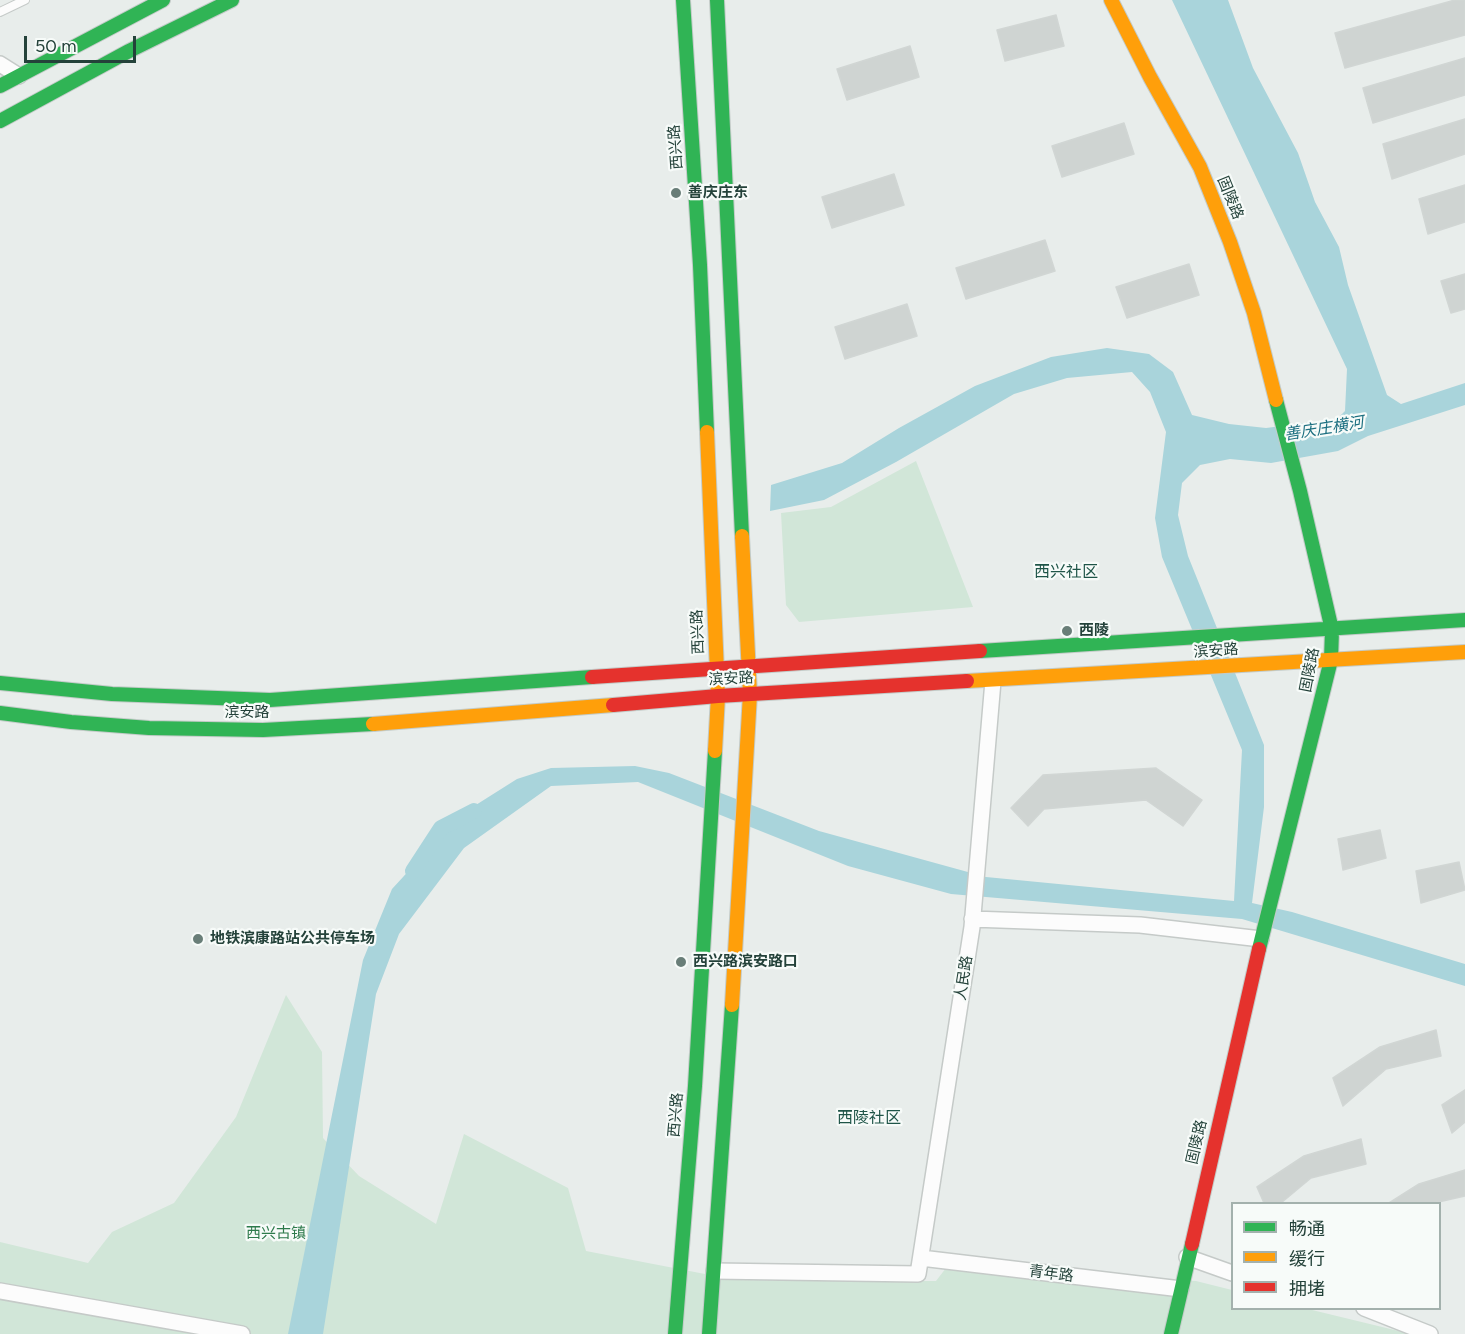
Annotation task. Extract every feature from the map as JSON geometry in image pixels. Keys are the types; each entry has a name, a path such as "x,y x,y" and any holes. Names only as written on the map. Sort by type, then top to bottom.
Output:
{"main road":[{"path":"0,86 163,0"},
{"path":"0,121 129,51 232,0"},
{"name":"西兴路","path":"675,1334 696,1075 718,696 700,265 683,0"},
{"path":"710,1334 750,694 717,0"},
{"name":"固陵路","path":"1111,0 1200,167 1230,242 1254,313 1332,630 1331,660 1261,939 1171,1334"},
{"name":"滨安路","path":"0,683 112,694 270,700 716,668 1465,620"},
{"name":"滨安路","path":"0,713 148,728 262,730 374,724 718,696 1465,652"}],"street":[{"path":"0,64 19,76"},
{"name":"人民路","path":"714,1271 918,1274 972,919 993,681"},
{"path":"972,919 1140,925 1261,939"},
{"path":"1187,1257 1231,1272"},
{"name":"青年路","path":"921,1258 1180,1289"},
{"path":"0,1291 242,1334"},
{"path":"1369,1310 1430,1334"}],"lane":[{"path":"0,12 25,0"}],"green space":[{"path":"916,461 973,607 799,622 786,605 781,513 831,507"},
{"name":"西兴古镇","path":"286,995 322,1052 323,1138 359,1176 436,1224 464,1134 568,1188 586,1251 736,1280 936,1281 946,1268 1196,1281 1231,1290 1231,1310 1312,1310 1411,1334 0,1334 0,1242 88,1263 112,1232 174,1203 236,1117"}],"water":[{"name":"善庆庄横河","path":"1172,0 1228,0 1253,68 1298,153 1315,202 1339,247 1348,285 1387,395 1401,404 1465,383 1465,405 1368,436 1338,451 1271,463 1230,459 1200,465 1182,483 1178,515 1188,556 1264,745 1264,807 1252,903 1292,912 1465,964 1465,986 1242,919 951,894 848,866 638,782 551,786 464,848 399,934 376,994 323,1334 288,1334 363,960 392,889 460,815 517,779 551,768 635,766 669,773 819,831 986,877 1234,901 1242,750 1162,557 1155,518 1166,432 1150,392 1132,372 1067,378 1014,394 896,462 824,500 770,511 771,485 842,463 975,386 1051,357 1107,348 1149,354 1173,372 1192,415 1229,424 1266,428 1337,419 1345,411 1347,369"}],"building":[{"path":"1455,0 1465,0 1465,35 1345,68 1335,33"},
{"path":"1056,15 1064,46 1005,61 997,30"},
{"path":"910,46 919,77 847,100 837,69"},
{"path":"1465,58 1465,95 1373,123 1363,88"},
{"path":"1465,119 1465,154 1392,179 1383,144"},
{"path":"1124,123 1134,154 1062,177 1052,146"},
{"path":"894,174 904,205 832,228 822,197"},
{"path":"1465,185 1465,222 1428,234 1419,199"},
{"path":"1045,240 1055,271 966,299 956,268"},
{"path":"1189,264 1199,295 1127,318 1116,287"},
{"path":"1465,274 1465,309 1451,313 1441,281"},
{"path":"907,304 917,336 845,359 835,327"},
{"path":"1156,768 1202,800 1183,826 1146,800 1044,809 1028,826 1011,808 1043,775"},
{"path":"1380,830 1386,858 1343,870 1338,839"},
{"path":"1459,862 1465,890 1421,903 1416,871"},
{"path":"1436,1030 1441,1056 1386,1069 1343,1106 1333,1078 1380,1047"},
{"path":"1465,1090 1465,1122 1452,1133 1442,1105"},
{"path":"1361,1139 1366,1164 1311,1178 1282,1202 1264,1202 1257,1187 1304,1156"},
{"path":"1465,1170 1465,1196 1438,1202 1391,1202 1419,1184"}],"waterway":[{"path":"413,871 441,828 474,811"}],"traffic: fast":[{"path":"0,86 163,0"},
{"path":"0,121 129,51 232,0"},
{"path":"683,0 700,265 707,432"},
{"path":"717,0 742,536"},
{"path":"1259,949 1331,660 1332,630 1276,400"},
{"path":"980,651 1465,620"},
{"path":"0,683 112,694 270,700 592,677"},
{"path":"0,713 71,722 149,728 263,730 373,724"},
{"path":"675,1334 695,1086 715,751"},
{"path":"709,1334 732,1005"},
{"path":"1171,1334 1192,1244"}],"traffic: slow":[{"path":"1111,0 1200,167 1230,242 1254,313 1276,400"},
{"path":"707,432 718,696 715,751"},
{"path":"732,1005 750,694 742,536"},
{"path":"967,681 1465,652"},
{"path":"373,724 613,705"}],"traffic: jam":[{"path":"592,677 980,651"},
{"path":"613,705 718,696 967,681"},
{"path":"1192,1244 1259,949"}],"place":[{"name":"善庆庄东","path":"676,193"},
{"name":"西陵","path":"1067,631"},
{"name":"地铁滨康路站公共停车场","path":"198,939"},
{"name":"西兴路滨安路口","path":"681,962"}],"district":[{"name":"西兴社区","path":"1066,572"},
{"name":"西陵社区","path":"869,1118"}]}
